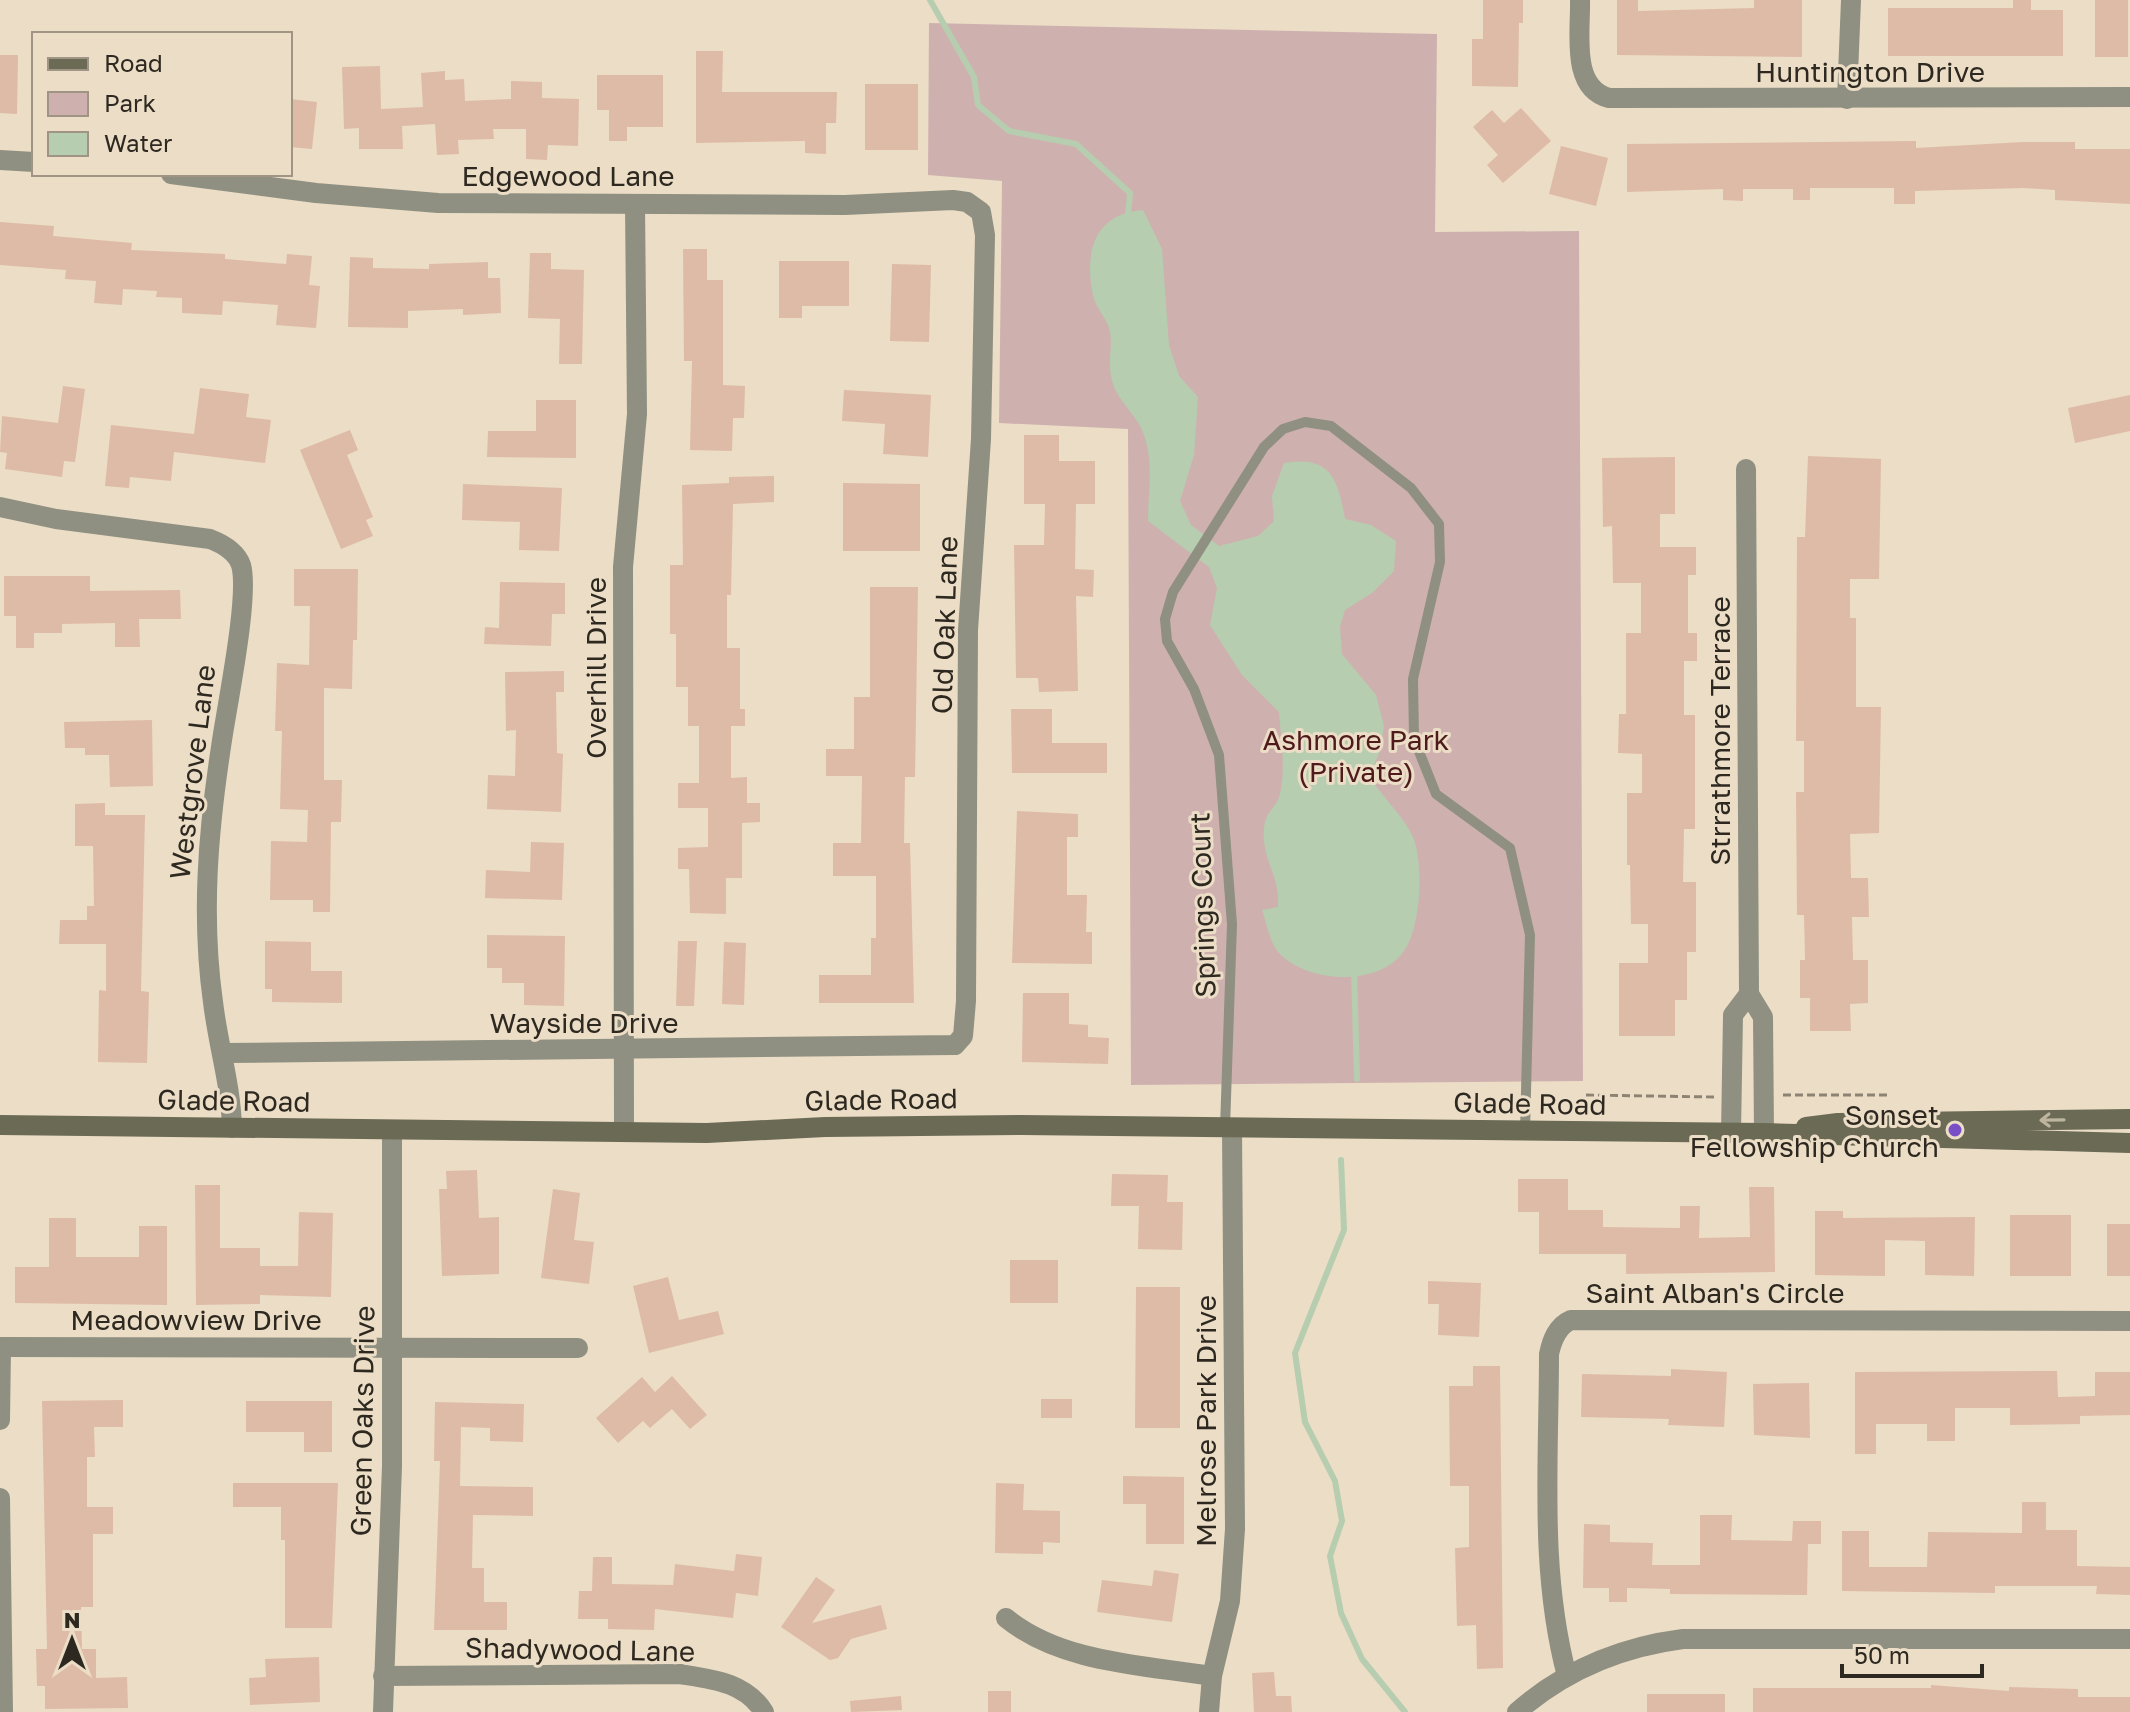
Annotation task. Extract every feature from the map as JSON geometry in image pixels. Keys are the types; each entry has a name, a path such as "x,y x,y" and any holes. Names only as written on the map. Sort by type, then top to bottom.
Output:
{"main road":[{"name":"Glade Road","path":"1764,1133 1838,1123 2130,1119"},
{"name":"Glade Road","path":"0,1125 624,1132 1021,1125 1764,1133 2130,1143"}],"street":[{"name":"Huntington Drive","path":"1580,0 1581,65 1585,79 1591,89 1609,98 2130,97"},
{"path":"1847,99 1851,0"},
{"path":"0,160 32,162"},
{"name":"Edgewood Lane","path":"186,176 316,193 438,203 967,202"},
{"name":"Old Oak Lane","path":"945,1048 955,1045 963,1036 966,1001 968,630 981,439 985,235 981,212 967,202"},
{"name":"Overhill Drive","path":"624,1132 623,567 637,414 635,204"},
{"name":"Strrathmore Terrace","path":"1746,469 1749,994 1763,1017 1764,1133"},
{"name":"Westgrove Lane","path":"0,507 56,519 210,539 225,545 241,565 239,627 209,824 206,898 213,1005 223,1053 232,1128"},
{"name":"Strrathmore Terrace","path":"1731,1133 1733,1015 1749,994"},
{"name":"Wayside Drive","path":"223,1053 945,1048"},
{"name":"Melrose Park Drive","path":"1209,1712 1212,1676 1230,1601 1235,1529 1229,1128"},
{"name":"Green Oaks Drive","path":"383,1712 392,1466 392,1130"},
{"name":"Saint Alban's Circle","path":"1567,1676 1548,1577 1549,1354 1552,1339 1563,1323 1571,1320 2130,1321"},
{"path":"0,1420 1,1347"},
{"name":"Meadowview Drive","path":"1,1347 578,1348"},
{"path":"0,1498 3,1712"},
{"path":"1006,1618 1040,1640 1088,1655 1212,1676"},
{"path":"1517,1712 1567,1676 1619,1651 1683,1639 2130,1639"},
{"name":"Shadywood Lane","path":"383,1676 680,1674 721,1680 742,1689 757,1701 764,1712"}],"lane":[{"name":"Springs Court","path":"1229,1128 1232,924 1219,755 1194,689 1167,641 1165,619 1173,592 1264,447 1283,429 1305,422 1331,426 1353,442 1411,488 1439,524 1440,562 1413,679 1414,739 1436,794 1510,848 1530,935 1525,1131"}],"green space":[{"name":"Ashmore Park (Private)","path":"929,23 1437,34 1435,232 1579,231 1583,1081 1131,1085 1128,429 999,423 1002,181 928,175"}],"water":[{"path":"1143,210 1162,249 1169,345 1179,376 1198,397 1194,455 1180,501 1191,525 1219,546 1258,536 1274,521 1272,496 1284,463 1300,461 1322,466 1329,473 1339,492 1345,519 1371,525 1396,541 1394,571 1372,593 1345,610 1340,627 1342,654 1376,695 1384,726 1380,751 1369,777 1409,829 1419,863 1419,895 1410,940 1393,963 1378,971 1344,977 1309,971 1281,955 1267,928 1262,910 1278,907 1277,888 1265,849 1264,830 1282,784 1279,712 1242,675 1210,625 1217,588 1209,567 1148,521 1150,467 1147,446 1138,423 1115,389 1110,371 1109,328 1093,295 1090,264 1096,238 1113,219"}],"building":[{"path":"1483,0 1523,0 1523,23 1519,23 1518,87 1472,86 1472,39 1483,39"},
{"path":"1617,0 1638,0 1638,11 1754,8 1754,0 1802,0 1802,57 1617,55"},
{"path":"2013,0 2031,0 2031,10 2063,10 2063,56 1888,56 1888,8 2013,8"},
{"path":"2095,0 2128,0 2128,57 2095,57"},
{"path":"696,51 723,51 722,92 837,92 836,123 826,123 826,154 805,153 805,141 696,143"},
{"path":"0,55 18,55 17,114 0,113"},
{"path":"380,66 381,109 423,107 421,73 445,71 445,80 464,79 465,101 511,99 511,81 542,82 542,98 579,99 578,146 548,145 547,160 526,159 526,129 493,129 494,139 458,140 459,154 437,155 435,124 402,126 403,149 359,149 359,128 344,129 342,67"},
{"path":"597,75 663,75 663,127 627,127 627,141 609,141 609,110 597,110"},
{"path":"865,84 918,84 918,150 865,150"},
{"path":"292,99 317,102 312,149 292,147"},
{"path":"1521,108 1551,141 1503,183 1487,165 1498,155 1473,127 1492,110 1504,123"},
{"path":"1916,141 1916,148 2075,142 2075,149 2130,149 2130,204 2055,200 2055,190 2023,188 1915,191 1915,204 1894,204 1894,188 1810,188 1810,200 1793,200 1793,189 1743,189 1743,201 1723,200 1723,189 1627,192 1627,144"},
{"path":"1561,146 1608,158 1596,206 1549,194"},
{"path":"0,222 54,226 53,236 132,243 131,250 225,254 225,259 286,264 287,254 312,256 309,285 320,286 316,328 276,325 278,305 223,301 222,315 182,313 182,298 156,297 157,291 123,289 122,305 94,303 96,281 65,279 66,270 0,265"},
{"path":"683,249 707,249 707,280 723,280 723,385 745,386 744,418 733,418 732,451 690,450 692,361 684,361"},
{"path":"530,253 551,253 551,269 584,270 582,364 559,364 560,319 528,318"},
{"path":"350,257 373,258 373,268 429,269 429,264 488,262 488,278 500,278 501,313 463,315 463,309 408,311 408,328 348,327"},
{"path":"779,261 849,261 849,306 802,306 802,318 779,318"},
{"path":"892,264 931,265 929,342 890,341"},
{"path":"63,386 85,389 75,462 64,461 62,477 5,469 7,453 0,452 2,416 58,423"},
{"path":"200,388 249,394 246,417 271,420 265,463 174,452 171,481 130,477 129,488 105,486 111,425 194,434"},
{"path":"844,390 931,395 928,457 883,454 885,424 842,421"},
{"path":"2130,395 2130,431 2075,443 2068,408"},
{"path":"536,400 576,400 576,458 487,457 488,431 536,431"},
{"path":"350,430 358,450 347,455 373,517 366,520 373,536 341,549 300,450"},
{"path":"1024,435 1059,435 1059,461 1095,461 1095,504 1076,504 1075,569 1094,570 1093,597 1076,596 1078,691 1039,692 1038,678 1016,678 1014,545 1044,545 1045,504 1024,504"},
{"path":"1808,456 1881,459 1879,579 1850,579 1850,618 1856,618 1856,707 1881,707 1879,833 1850,834 1851,878 1868,878 1869,917 1852,917 1853,960 1868,960 1868,1003 1850,1004 1851,1031 1810,1031 1810,998 1800,998 1800,960 1805,960 1804,915 1797,915 1796,792 1804,792 1804,741 1796,741 1797,537 1805,537"},
{"path":"1675,457 1675,514 1660,514 1660,547 1696,547 1696,575 1688,575 1688,633 1697,633 1697,661 1684,661 1684,715 1695,715 1695,829 1684,829 1683,882 1696,882 1696,952 1687,952 1687,1000 1675,1000 1675,1036 1619,1036 1619,963 1648,963 1648,924 1631,924 1630,865 1627,865 1627,793 1642,793 1642,754 1618,753 1619,714 1626,714 1626,633 1641,633 1641,583 1613,583 1612,526 1603,527 1602,458"},
{"path":"774,476 774,502 733,504 731,595 727,595 727,648 740,648 740,709 745,709 745,726 731,726 731,778 747,777 747,803 760,803 760,822 742,823 742,878 726,878 726,914 690,913 689,869 678,869 678,848 708,847 708,808 678,808 678,783 699,783 699,726 688,726 688,687 676,687 676,634 670,634 670,565 683,565 682,485 729,483 729,477"},
{"path":"843,483 920,484 920,551 843,551"},
{"path":"463,484 562,488 559,551 519,550 520,522 462,520"},
{"path":"294,569 358,569 357,640 353,640 352,689 324,688 324,780 342,780 341,822 331,822 330,912 313,912 313,900 270,900 271,841 307,842 308,810 280,809 282,731 275,731 277,663 309,665 310,606 294,606"},
{"path":"4,576 90,576 90,591 180,590 181,619 139,619 140,647 115,647 115,623 62,624 62,633 34,633 34,648 16,648 16,616 4,616"},
{"path":"500,582 565,583 565,614 552,614 551,646 484,644 485,627 499,628"},
{"path":"870,587 918,587 915,777 905,777 904,843 910,843 914,1003 819,1003 819,975 871,975 871,938 876,938 876,876 833,876 833,843 861,843 862,776 826,776 826,749 854,749 854,697 870,697"},
{"path":"564,671 564,692 556,692 557,753 563,754 561,812 487,809 488,775 515,776 516,730 506,731 505,672"},
{"path":"1011,709 1052,709 1052,743 1107,743 1107,773 1012,773"},
{"path":"152,720 153,786 110,787 109,755 85,755 85,748 65,748 64,722"},
{"path":"105,803 105,815 145,815 141,991 149,992 147,1063 98,1062 99,990 106,991 106,944 59,944 60,920 87,920 87,906 94,906 93,846 75,846 75,804"},
{"path":"1017,811 1078,814 1078,837 1067,837 1067,895 1087,895 1086,932 1092,932 1092,964 1012,963"},
{"path":"531,842 564,843 562,900 485,898 486,870 530,872"},
{"path":"487,935 565,936 564,1006 524,1005 524,983 502,983 502,968 487,968"},
{"path":"265,941 311,942 311,971 342,971 342,1003 272,1002 272,989 265,989"},
{"path":"678,941 697,941 694,1006 676,1006"},
{"path":"724,942 746,943 744,1005 722,1004"},
{"path":"1023,993 1069,993 1069,1024 1088,1025 1088,1037 1109,1038 1108,1064 1022,1062"},
{"path":"477,1170 479,1218 499,1217 499,1274 442,1276 439,1189 447,1189 446,1171"},
{"path":"1112,1174 1168,1175 1167,1202 1183,1202 1182,1250 1138,1249 1139,1206 1111,1206"},
{"path":"1518,1179 1568,1179 1568,1210 1603,1210 1603,1227 1680,1228 1680,1206 1700,1206 1699,1238 1750,1237 1749,1187 1774,1187 1775,1272 1626,1274 1626,1254 1539,1254 1539,1212 1518,1212"},
{"path":"195,1185 220,1185 220,1248 260,1248 260,1266 298,1266 299,1212 333,1213 331,1297 260,1295 260,1304 196,1305"},
{"path":"553,1189 580,1193 574,1240 594,1242 589,1284 541,1278"},
{"path":"1815,1211 1843,1211 1843,1218 1975,1217 1974,1276 1925,1275 1925,1241 1885,1240 1885,1276 1815,1275"},
{"path":"2010,1215 2071,1215 2071,1276 2010,1276"},
{"path":"49,1218 76,1218 76,1257 139,1257 139,1226 167,1226 167,1305 15,1303 15,1267 49,1267"},
{"path":"2107,1224 2130,1224 2130,1276 2107,1276"},
{"path":"1010,1260 1058,1260 1058,1303 1010,1303"},
{"path":"668,1277 679,1320 718,1311 724,1334 649,1353 633,1286"},
{"path":"1428,1281 1481,1283 1479,1337 1438,1335 1439,1304 1428,1304"},
{"path":"1136,1287 1180,1287 1180,1428 1135,1428"},
{"path":"1473,1366 1500,1366 1503,1668 1477,1669 1476,1625 1457,1626 1455,1548 1469,1547 1469,1486 1450,1486 1449,1386 1473,1386"},
{"path":"1671,1369 1727,1372 1724,1427 1668,1425 1669,1419 1581,1417 1582,1374 1671,1376"},
{"path":"2057,1371 2058,1397 2095,1396 2095,1372 2130,1372 2130,1415 2080,1416 2080,1424 2010,1425 2010,1408 1955,1408 1955,1441 1927,1441 1927,1424 1876,1424 1876,1454 1855,1454 1855,1372"},
{"path":"672,1376 707,1415 690,1429 672,1409 650,1428 643,1421 618,1443 596,1418 642,1377 655,1392"},
{"path":"1809,1383 1810,1438 1754,1435 1753,1384"},
{"path":"1041,1399 1072,1399 1072,1418 1041,1418"},
{"path":"123,1400 123,1427 94,1427 95,1457 87,1457 87,1507 113,1507 113,1534 93,1534 93,1607 81,1607 82,1649 96,1649 96,1678 127,1677 128,1708 45,1709 45,1686 37,1686 36,1649 47,1649 42,1401"},
{"path":"246,1401 332,1401 332,1452 304,1452 304,1432 246,1432"},
{"path":"435,1402 524,1404 523,1442 490,1441 490,1428 461,1427 460,1486 533,1487 533,1516 473,1515 472,1568 484,1568 484,1602 507,1602 507,1630 434,1630 440,1461 434,1461"},
{"path":"1123,1476 1184,1477 1184,1544 1146,1544 1146,1504 1123,1504"},
{"path":"233,1483 338,1483 332,1628 285,1628 285,1540 281,1540 281,1507 233,1507"},
{"path":"996,1483 1024,1484 1023,1510 1060,1511 1060,1543 1043,1542 1043,1554 995,1553"},
{"path":"2022,1502 2046,1502 2046,1530 2077,1530 2077,1566 2130,1567 2130,1595 2096,1594 2097,1586 1995,1586 1995,1593 1842,1591 1842,1531 1869,1531 1869,1567 1927,1567 1928,1532 2022,1533"},
{"path":"1700,1515 1732,1515 1731,1540 1792,1541 1793,1521 1821,1521 1821,1544 1808,1544 1807,1595 1670,1594 1670,1589 1627,1588 1627,1602 1609,1602 1609,1588 1583,1588 1584,1524 1610,1525 1610,1542 1653,1543 1652,1565 1700,1565"},
{"path":"736,1554 762,1557 758,1596 736,1593 733,1618 655,1609 654,1630 608,1629 608,1619 578,1619 579,1591 592,1591 593,1557 612,1557 612,1584 673,1585 675,1564 734,1571"},
{"path":"1154,1570 1179,1574 1172,1622 1097,1612 1102,1580 1152,1586"},
{"path":"816,1577 835,1590 812,1623 881,1605 887,1629 851,1639 838,1658 830,1660 781,1627"},
{"path":"319,1657 320,1702 250,1705 249,1678 266,1677 265,1659"},
{"path":"1274,1672 1276,1696 1291,1696 1292,1712 1254,1712 1252,1673"},
{"path":"1931,1685 2009,1691 2009,1687 2078,1689 2078,1697 2130,1697 2130,1712 1753,1712 1753,1688 1931,1688"},
{"path":"988,1691 1011,1691 1011,1712 988,1712"},
{"path":"1647,1694 1725,1694 1725,1712 1647,1712"},
{"path":"901,1696 902,1710 851,1712 850,1701"}],"waterway":[{"path":"930,0 974,77 978,105 1009,131 1076,144 1130,193 1128,215"},
{"path":"1354,970 1357,1079"},
{"path":"1341,1160 1344,1230 1295,1353 1305,1422 1335,1481 1342,1521 1330,1556 1341,1613 1362,1659 1405,1712"}],"place":[{"name":"Sonset Fellowship Church","path":"1955,1130"}]}
